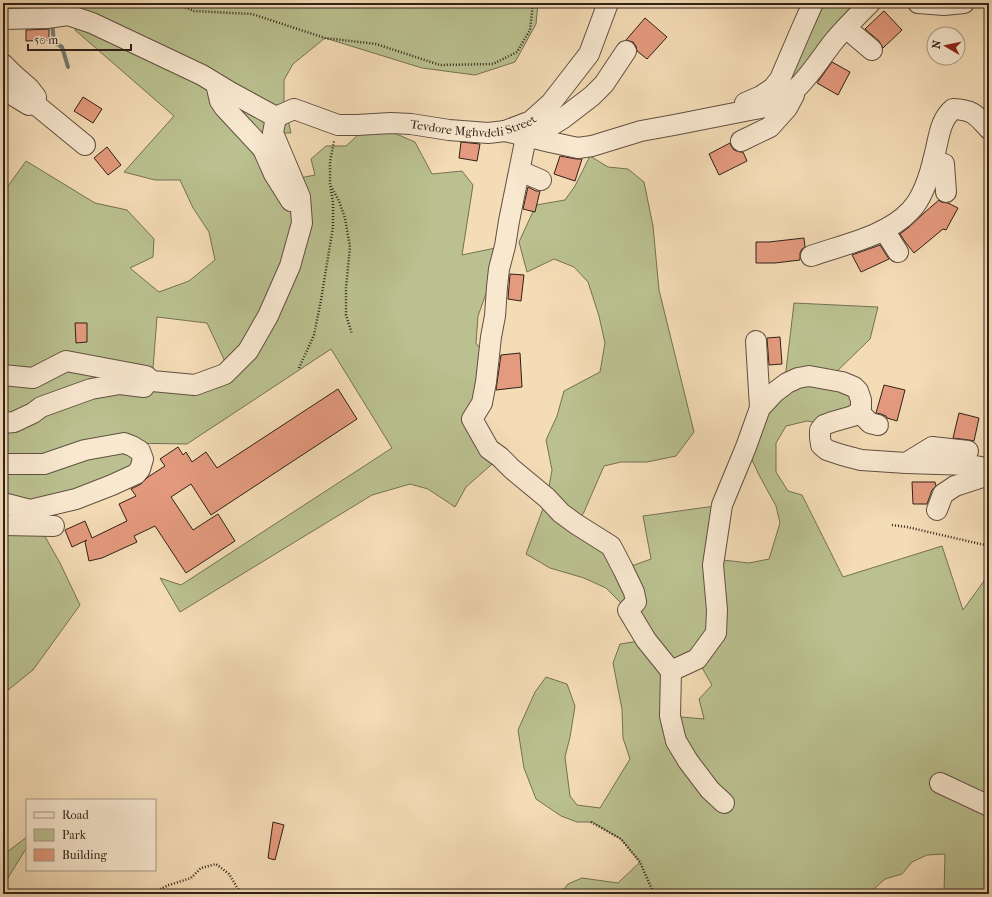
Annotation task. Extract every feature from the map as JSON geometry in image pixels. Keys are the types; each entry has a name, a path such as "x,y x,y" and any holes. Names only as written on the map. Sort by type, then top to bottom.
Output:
{"street":[{"name":"Tevdore Mghvdeli Street","path":"276,117 294,108 338,124 357,125 391,123 411,124 449,130 488,132 505,131 531,121 551,103 589,54 608,3"},
{"path":"716,116 761,96 773,88 780,79 813,3"},
{"path":"742,142 770,127 787,108 799,88 846,28 870,3"},
{"path":"918,3 944,5 964,3"},
{"path":"3,375 33,378 66,361 146,376 152,381 195,385 225,374 248,351 268,316 290,266 302,223 300,197 273,133 276,117 202,75 92,23 68,15 8,24"},
{"path":"846,28 872,50"},
{"path":"526,136 541,132 562,119 592,96 604,84 626,51"},
{"path":"3,64 29,88 36,97 41,108 85,145"},
{"path":"216,84 220,101 263,149 274,174 291,201"},
{"path":"3,87 29,105 68,111"},
{"path":"505,131 578,148 592,146 641,131 765,108 782,100 799,88"},
{"path":"811,256 871,236 884,230 911,211 920,197 926,182 933,161 942,123 947,114 953,109 973,112 989,129"},
{"path":"526,136 505,246 499,269 495,316 482,403 472,419 489,449 547,498 571,521 611,546 634,592 636,602 628,610 646,640 671,671 670,716 676,741 688,761 710,790 724,803"},
{"path":"933,161 944,164 946,192"},
{"path":"520,171 541,180"},
{"path":"884,230 898,252"},
{"path":"756,341 760,408"},
{"path":"671,671 697,659 716,633 717,610 712,565 722,505 760,408 775,392 787,383 798,378 809,376 842,382 854,387 858,391 861,400 859,412 853,416 824,425 820,430 822,445 827,450 861,460 970,465 989,469"},
{"path":"3,423 14,422 33,413 41,407 91,389 120,384 148,388 152,381"},
{"path":"859,412 870,423 878,425"},
{"path":"3,464 44,464 85,450 124,443 140,451 143,459 140,469 136,474 76,499 30,510 3,503"},
{"path":"906,463 932,447 968,451"},
{"path":"937,510 943,494 955,486 989,475"},
{"path":"3,525 54,526"},
{"path":"940,783 989,806"}],"path":[{"path":"174,3 194,10 252,14 325,38 376,44 440,65 493,64 517,52 530,30 533,3"},
{"path":"299,368 314,335 333,228 330,162 338,124"},
{"path":"330,184 339,201 345,218 350,246 346,288 346,315 352,334"},
{"path":"892,525 907,527 989,546"},
{"path":"592,822 621,839 640,862 654,894"},
{"path":"153,894 154,892 169,885 191,878 202,868 216,864 229,874 241,894"}],"green space":[{"path":"3,3 538,3 536,24 515,62 475,75 422,68 325,38 293,64 284,80 284,101 291,133 280,133 300,178 315,175 311,159 326,146 346,146 371,123 415,142 432,174 462,171 473,185 462,255 505,246 478,316 476,343 489,361 472,419 500,457 466,487 455,507 428,489 410,484 372,495 180,612 160,578 181,585 392,448 331,349 187,444 125,443 140,469 30,510 60,563 80,605 33,670 3,694 3,193 26,161 95,203 127,210 154,239 153,257 130,268 159,292 189,281 215,260 209,232 193,208 180,180 155,180 124,172 174,116 75,30 80,19 3,19","holes":["157,317 207,323 229,370 152,381"]},
{"path":"811,3 870,3 799,88 777,78"},
{"path":"590,156 608,167 628,169 644,182 653,226 659,290 694,432 676,456 647,462 621,462 604,466 584,512 576,525 623,569 651,559 643,516 722,505 723,560 749,563 769,559 780,523 776,506 746,447 785,379 794,303 878,307 870,339 827,381 846,386 855,408 819,423 807,421 786,426 776,443 776,472 788,491 802,495 843,577 942,546 963,610 989,574 989,894 944,894 945,854 927,855 912,862 902,874 885,879 875,888 873,894 560,894 568,884 582,878 618,883 640,862 621,839 592,822 577,822 561,816 536,799 524,768 518,730 535,692 546,677 567,684 575,706 565,757 570,796 577,805 600,808 630,759 623,738 622,709 613,663 620,644 646,640 628,610 606,588 584,578 550,568 526,554 547,498 552,470 546,440 557,416 564,391 600,372 605,343 599,316 588,282 574,267 554,259 527,272 519,242 536,205 565,200 575,186","holes":["697,659 712,685 699,699 704,719 670,716 671,671"]},
{"path":"26,838 26,849 3,886 3,855"}],"building":[{"path":"884,11 902,30 883,48 879,41 865,29"},
{"path":"645,18 667,37 647,59 637,51 633,42 626,40"},
{"path":"49,29 49,40 26,41 26,30"},
{"path":"832,62 850,72 838,95 817,83"},
{"path":"83,97 102,109 93,123 74,111"},
{"path":"461,142 480,144 477,161 459,158"},
{"path":"730,143 734,150 743,152 747,161 719,175 709,154"},
{"path":"107,147 121,165 108,175 94,158"},
{"path":"560,156 582,159 575,181 554,174"},
{"path":"528,187 536,191 540,191 535,212 523,209"},
{"path":"939,200 958,208 946,230 943,229 914,253 900,234"},
{"path":"804,238 805,247 800,253 800,260 775,263 756,263 756,242"},
{"path":"880,245 889,259 861,272 852,255"},
{"path":"510,274 524,275 521,301 508,299"},
{"path":"75,323 87,323 87,342 76,343"},
{"path":"780,337 782,364 769,365 767,338"},
{"path":"520,353 522,387 496,390 501,355"},
{"path":"884,385 905,390 897,421 876,413"},
{"path":"338,389 357,419 211,515 191,484 171,497 193,530 218,514 235,541 186,573 155,526 134,536 137,542 102,558 89,561 85,542 87,540 72,547 65,530 85,521 92,538 127,521 119,504 136,496 131,489 141,484 148,477 165,466 160,459 178,447 183,455 186,452 192,462 206,452 217,468"},
{"path":"959,413 979,418 974,441 953,438"},
{"path":"912,482 935,482 936,486 932,490 927,504 913,504"},
{"path":"273,822 284,825 275,860 268,858"}],"waterway":[{"path":"35,3 42,12"},
{"path":"52,23 54,42 62,47 68,67"}]}
